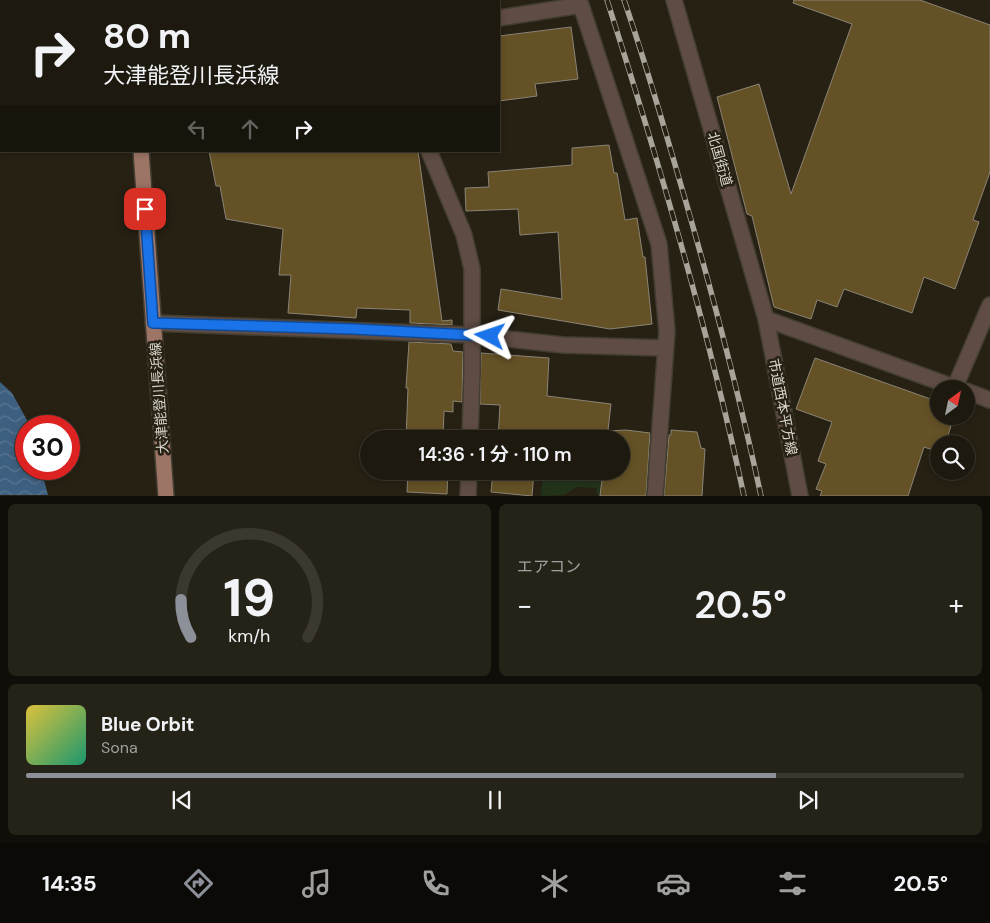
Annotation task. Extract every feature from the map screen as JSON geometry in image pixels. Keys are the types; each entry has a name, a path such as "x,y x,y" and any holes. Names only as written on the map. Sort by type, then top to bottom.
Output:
{"main road":[{"name":"大津能登川長浜線","path":"141,152 166,496"}],"street":[{"name":"北国街道","path":"674,0 766,318"},
{"path":"500,18 581,5 659,244 667,331 655,496"},
{"path":"429,152 464,235 472,270 470,430"},
{"path":"963,380 990,305"},
{"path":"766,318 935,380"},
{"name":"市道西本平方線","path":"766,318 800,496"},
{"path":"153,323 472,334 563,345 665,348"},
{"path":"975,394 990,400"},
{"path":"468,496 469,480"}],"green space":[{"path":"542,480 599,480 599,482 609,485 616,496 597,495 596,488 577,487 564,495 541,496"}],"water":[{"path":"0,382 12,393 24,415 15,415 15,480 44,480 48,495 0,495"}],"building":[{"path":"794,0 920,0 990,25 990,172 973,220 979,222 955,289 924,277 912,313 844,289 837,307 817,300 811,319 774,307 752,216 747,214 717,97 759,84 791,194 852,24 793,3"},
{"path":"571,27 578,79 535,84 537,96 500,101 500,36"},
{"path":"609,145 614,173 617,173 625,220 637,218 643,257 645,257 652,324 610,329 498,310 501,289 562,299 558,232 520,235 518,209 466,211 465,188 489,187 488,172 572,165 572,148"},
{"path":"209,152 418,152 442,321 452,320 452,325 410,323 410,310 357,308 356,318 288,313 291,275 279,275 283,229 226,219 220,186 216,186"},
{"path":"409,342 451,344 453,351 463,352 462,402 453,401 453,412 444,411 443,430 406,430 408,388 406,388"},
{"path":"481,353 549,358 547,396 611,404 608,430 499,430 500,405 480,404"},
{"path":"815,358 930,399 930,425 951,425 948,435 930,435 930,449 924,447 908,496 820,496 822,491 816,489 826,464 818,461 832,422 796,409"},
{"path":"630,430 650,433 646,496 600,496 602,480 630,480"},
{"path":"671,430 697,432 701,448 705,449 702,496 664,496"},
{"path":"408,480 448,480 447,494 407,492"},
{"path":"492,480 533,480 532,496 491,492"}],"railway":[{"path":"607,0 682,246 715,371 744,496"},
{"path":"624,0 655,95 704,267 753,457 761,496"}],"route":[{"path":"145,209 153,323 354,329 490,336"}]}
